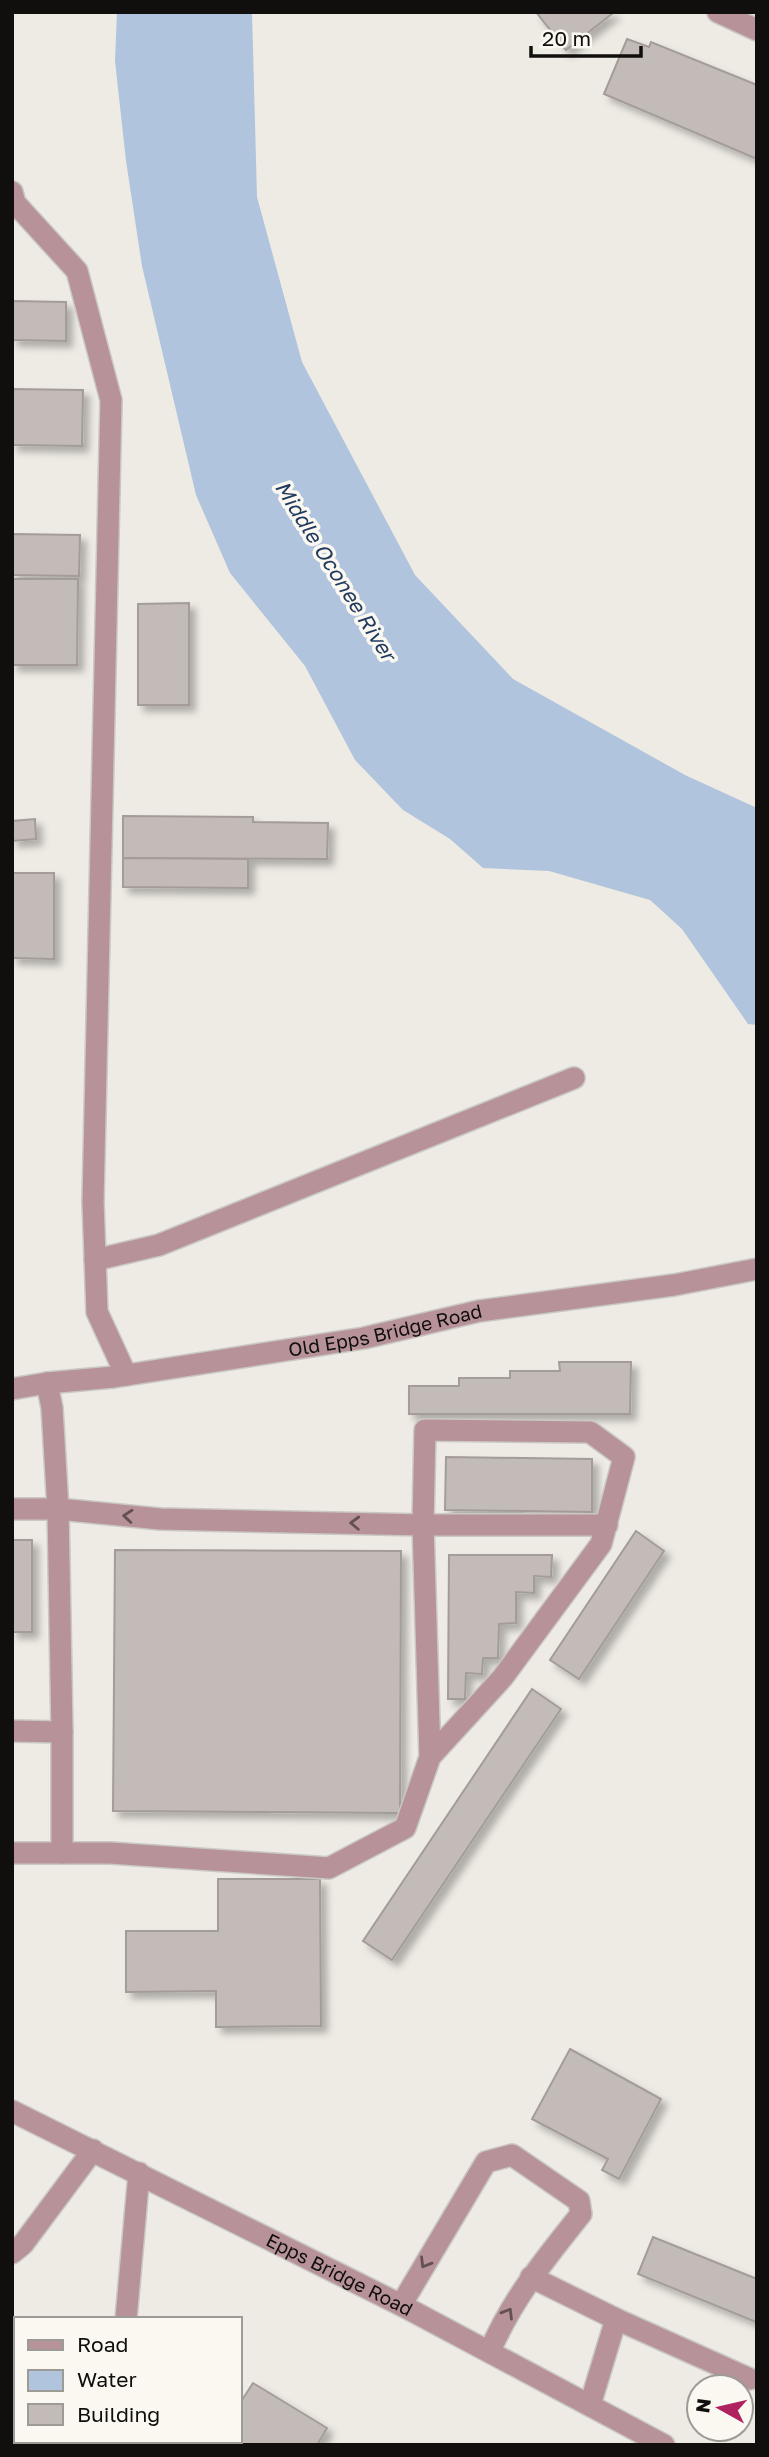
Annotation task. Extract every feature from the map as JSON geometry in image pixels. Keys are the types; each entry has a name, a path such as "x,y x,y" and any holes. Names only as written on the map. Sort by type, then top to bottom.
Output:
{"street":[{"path":"729,13 757,30"},
{"path":"13,199 77,271 111,400 93,1202 97,1312 126,1375"},
{"path":"95,1259 159,1245 574,1078"},
{"name":"Old Epps Bridge Road","path":"12,1389 126,1375 364,1338 479,1311 674,1285 757,1269"},
{"path":"47,1383 52,1408 58,1509 62,1853"},
{"path":"12,1853 110,1853 330,1868 405,1828 430,1757 423,1525 425,1430 590,1432 624,1457 601,1544 503,1677 430,1757"},
{"path":"12,1509 58,1509 160,1519 423,1525 607,1525"},
{"path":"12,1731 62,1732"},
{"name":"Epps Bridge Road","path":"12,2111 401,2305 664,2445"},
{"path":"12,2253 23,2244 93,2150"},
{"path":"401,2305 486,2162 512,2155 579,2201 581,2214 531,2277 503,2320 490,2351"},
{"path":"126,2317 139,2173"},
{"path":"531,2277 737,2373"},
{"path":"590,2405 616,2319"}],"water":[{"name":"Middle Oconee River","path":"117,12 252,12 257,197 302,362 415,575 513,679 685,775 757,808 757,1025 748,1024 682,929 650,900 549,871 483,868 450,839 403,810 355,760 305,666 230,573 196,495 142,266 126,161 115,61"}],"building":[{"path":"536,12 613,12 613,13 566,50"},
{"path":"627,39 649,47 651,42 757,85 757,159 604,94"},
{"path":"12,301 66,302 66,341 12,340"},
{"path":"12,389 83,390 82,446 12,445"},
{"path":"12,534 80,535 79,576 12,575"},
{"path":"12,579 78,579 77,665 12,665"},
{"path":"189,603 189,705 138,705 138,604"},
{"path":"123,816 253,817 253,822 328,823 327,859 123,858"},
{"path":"35,819 36,839 12,841 12,821"},
{"path":"123,858 248,859 248,888 123,887"},
{"path":"12,873 54,873 54,959 12,958"},
{"path":"559,1362 631,1362 630,1414 409,1414 409,1386 459,1386 459,1378 510,1378 510,1371 560,1371"},
{"path":"446,1457 592,1459 592,1512 445,1510"},
{"path":"636,1531 664,1551 579,1679 550,1660"},
{"path":"12,1540 32,1540 32,1632 12,1632"},
{"path":"115,1550 401,1551 400,1813 113,1811"},
{"path":"449,1555 552,1555 551,1577 534,1576 534,1593 516,1592 516,1623 499,1624 498,1658 483,1658 482,1674 466,1673 465,1699 448,1699"},
{"path":"532,1689 561,1709 392,1960 363,1941"},
{"path":"218,1879 320,1879 321,2026 216,2027 216,1991 126,1992 126,1931 218,1931"},
{"path":"570,2049 661,2099 619,2179 602,2170 608,2159 532,2119"},
{"path":"653,2237 757,2279 756,2322 638,2274"},
{"path":"253,2383 327,2428 317,2445 205,2445 242,2443 242,2400"}]}
